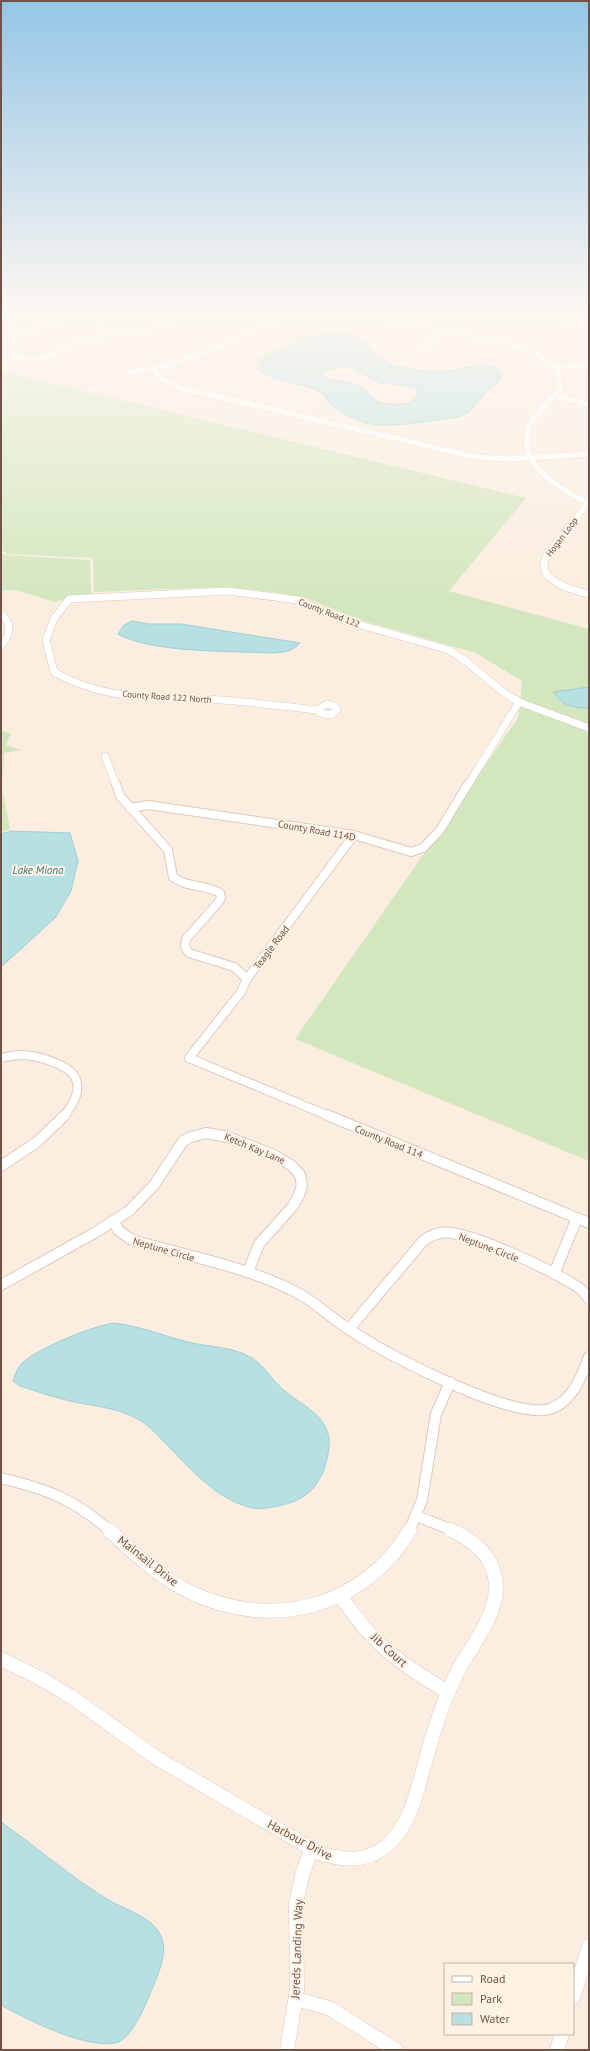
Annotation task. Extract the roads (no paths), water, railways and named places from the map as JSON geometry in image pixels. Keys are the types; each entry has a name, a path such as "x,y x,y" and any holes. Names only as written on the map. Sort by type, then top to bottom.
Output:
{"street":[{"path":"264,408 474,457 492,459 531,458 589,454"},
{"path":"543,408 530,424 526,440 526,448 542,474 560,489 589,503"},
{"name":"Hogan Loop","path":"589,503 546,559 544,568 556,583 570,590 589,594"},
{"name":"County Road 122","path":"69,599 228,592 298,600 344,620 449,650 467,662 503,692 519,702 589,728"},
{"name":"County Road 122 North","path":"69,599 54,619 46,640 54,672 67,681 88,690 142,697 208,699 317,710"},
{"path":"1,614 9,623 10,631 8,638 1,646"},
{"name":"County Road 114D","path":"130,808 142,805 156,806 354,835 405,851 420,850 429,844 440,830 519,702"},
{"path":"105,756 120,796 165,846 171,860 173,876 178,882 212,888 220,893 221,898 217,904 186,939 186,950 189,953 234,967 248,979"},
{"name":"Teagle Road","path":"189,1058 241,992 248,979 354,835"},
{"path":"1,1058 22,1054 40,1056 65,1067 72,1073 76,1080 77,1090 67,1110 46,1135 21,1155 1,1166"},
{"name":"County Road 114","path":"189,1058 589,1223"},
{"name":"Ketch Kay Lane","path":"1,1285 114,1221 143,1197 183,1141 202,1133 222,1134 284,1160 299,1173 302,1184 302,1192 297,1202 259,1245 248,1272"},
{"path":"554,1274 577,1218"},
{"name":"Neptune Circle","path":"114,1221 118,1230 132,1240 248,1272 297,1293 360,1337 450,1382 490,1399 538,1411 550,1409 563,1402 580,1380 589,1358"},
{"name":"Neptune Circle","path":"349,1329 419,1245 429,1236 446,1233 465,1236 554,1274 578,1288 589,1299"},
{"name":"Mainsail Drive","path":"1,1478 50,1492 78,1506 172,1582 218,1603 241,1609 267,1612 292,1611 340,1596 371,1576 389,1560 400,1546 417,1516 425,1492 436,1414 450,1382"},
{"name":"Harbour Drive","path":"1,1659 40,1678 73,1698 155,1756 312,1848 335,1859 350,1861 367,1857 381,1851 394,1839 404,1826 410,1813 448,1692 490,1610 496,1593 496,1580 489,1559 482,1549 473,1542 417,1516"},
{"name":"Jib Court","path":"340,1596 362,1626 383,1648 410,1669 448,1692"},
{"name":"Jereds Landing Way","path":"287,2050 296,1999 298,1965 296,1902 303,1872 312,1848"},
{"path":"574,1995 589,1946"},
{"path":"296,1999 329,2008 396,2050"},
{"path":"557,2050 562,2035"}],"water":[{"path":"336,408 473,408 459,417 394,425 369,424 359,421"},
{"path":"132,621 149,624 181,624 300,643 291,650 273,653 171,648 151,645 118,634 124,625"},
{"path":"589,687 589,708 569,705 557,697 554,692"},
{"name":"Lake Miona","path":"11,831 70,833 78,861 71,891 55,918 1,967 1,834"},
{"path":"114,1323 124,1324 192,1343 230,1349 252,1358 281,1388 316,1414 323,1423 329,1438 329,1446 325,1465 318,1482 306,1495 298,1500 275,1507 249,1507 228,1498 208,1485 150,1428 134,1417 111,1409 49,1395 20,1386 13,1381 17,1370 28,1358 51,1345 79,1333"},
{"path":"1,1822 83,1883 112,1902 141,1916 159,1932 162,1939 164,1952 158,1974 138,2021 129,2033 119,2042 106,2044 76,2038 42,2026 1,2005"}]}
